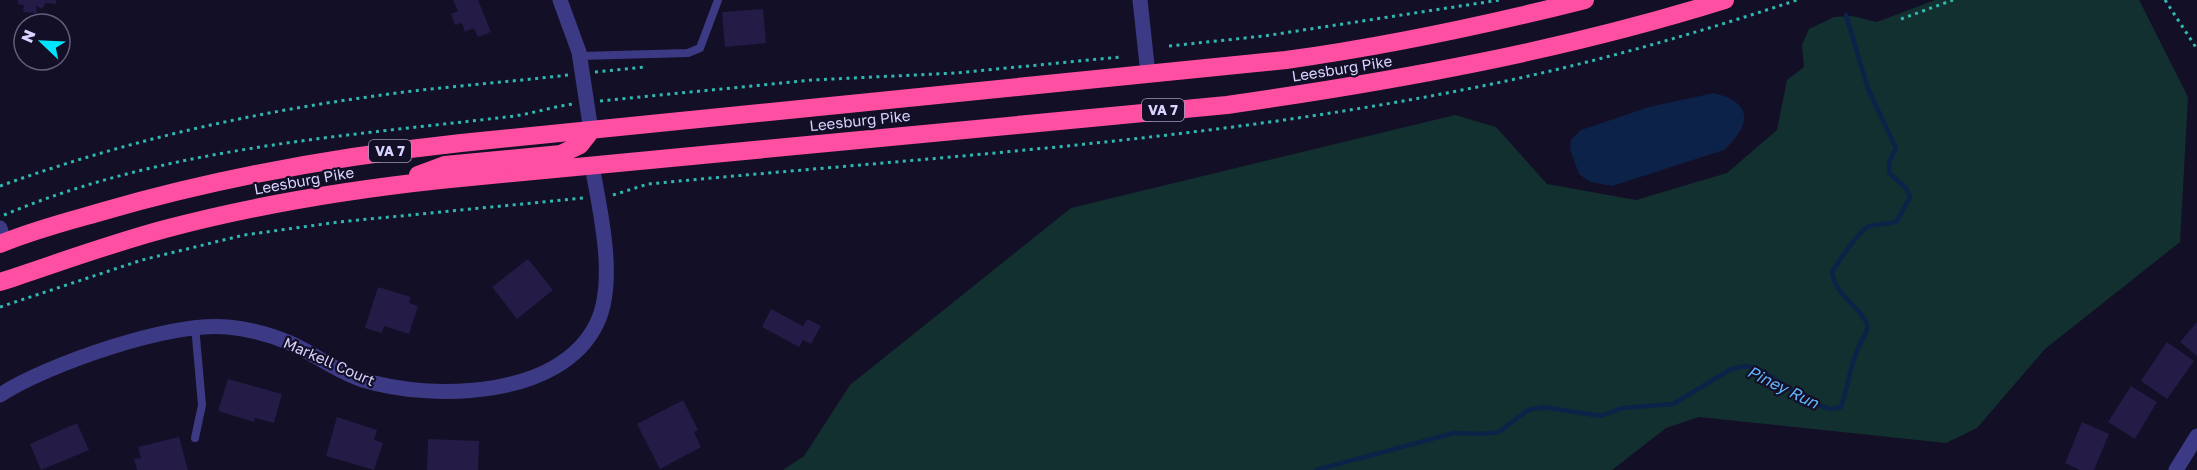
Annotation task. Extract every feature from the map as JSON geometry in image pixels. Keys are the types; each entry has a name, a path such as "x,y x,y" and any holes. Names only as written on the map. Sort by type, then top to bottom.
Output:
{"highway":[{"name":"Leesburg Pike","path":"2,238 155,196 279,169 407,149 1148,74 1342,52 1497,22 1585,0"},
{"name":"Leesburg Pike","path":"0,282 104,247 211,217 385,186 1227,105 1353,87 1568,43 1725,0"},
{"path":"385,186 445,165 561,154 580,145 591,130"}],"street":[{"path":"560,0 580,56 591,130"},
{"path":"1140,0 1148,74"},
{"name":"Markell Court","path":"0,395 71,362 152,336 195,326 228,327 257,332 290,343 360,379 397,389 444,392 503,386 548,371 578,351 597,322 606,291 605,255 592,166"},
{"path":"2176,470 2197,436"}],"lane":[{"path":"580,56 688,53 700,48 718,0"},
{"path":"195,326 202,405 195,438"}],"path":[{"path":"1169,46 1264,36 1500,0"},
{"path":"1901,20 1953,0"},
{"path":"2165,0 2197,49"},
{"path":"0,186 162,136 273,113 369,97 649,67"},
{"path":"0,307 142,260 244,236 328,223 598,197"}],"green space":[{"path":"1935,0 2139,0 2188,97 2180,242 2045,349 1977,428 1946,443 1699,417 1666,428 1612,470 783,470 804,456 850,385 1071,208 1455,115 1496,127 1547,184 1636,200 1727,173 1777,130 1787,80 1804,67 1802,45 1809,29 1834,17 1852,16 1877,22"}],"water":[{"path":"1714,93 1736,103 1742,109 1744,116 1739,132 1724,150 1612,186 1590,182 1579,174 1570,149 1571,140 1581,130 1649,107"}],"building":[{"path":"18,0 56,0 56,4 46,3 42,9 36,6 37,12 23,12 24,5 18,4"},
{"path":"453,0 478,0 491,32 478,37 474,28 465,32 462,23 455,25 451,14 458,11"},
{"path":"763,9 766,43 725,47 722,12"},
{"path":"528,259 553,290 517,319 492,287"},
{"path":"378,287 411,297 409,303 418,306 409,334 384,326 382,333 365,328"},
{"path":"771,309 803,326 807,319 821,326 811,344 803,340 799,347 762,327"},
{"path":"2197,322 2197,356 2180,342"},
{"path":"2167,342 2194,361 2167,399 2141,381"},
{"path":"228,379 282,394 274,423 255,418 254,422 218,411"},
{"path":"2131,386 2157,402 2135,439 2108,422"},
{"path":"683,400 698,430 694,432 701,447 660,469 637,424"},
{"path":"337,417 377,430 374,440 383,443 374,470 326,456"},
{"path":"2082,422 2109,434 2094,470 2080,470 2065,463"},
{"path":"77,423 89,450 41,470 30,444"},
{"path":"179,437 188,470 137,470 134,459 141,458 138,447"},
{"path":"428,439 479,441 478,470 427,470"}],"waterway":[{"name":"Piney Run","path":"1316,470 1454,433 1499,432 1528,410 1544,407 1601,416 1622,408 1673,404 1731,369 1747,366 1762,371 1812,403 1830,409 1841,407 1853,362 1867,326 1861,314 1837,286 1832,272 1866,228 1897,221 1910,197 1906,188 1889,173 1889,162 1896,148 1868,89 1846,15"}]}
